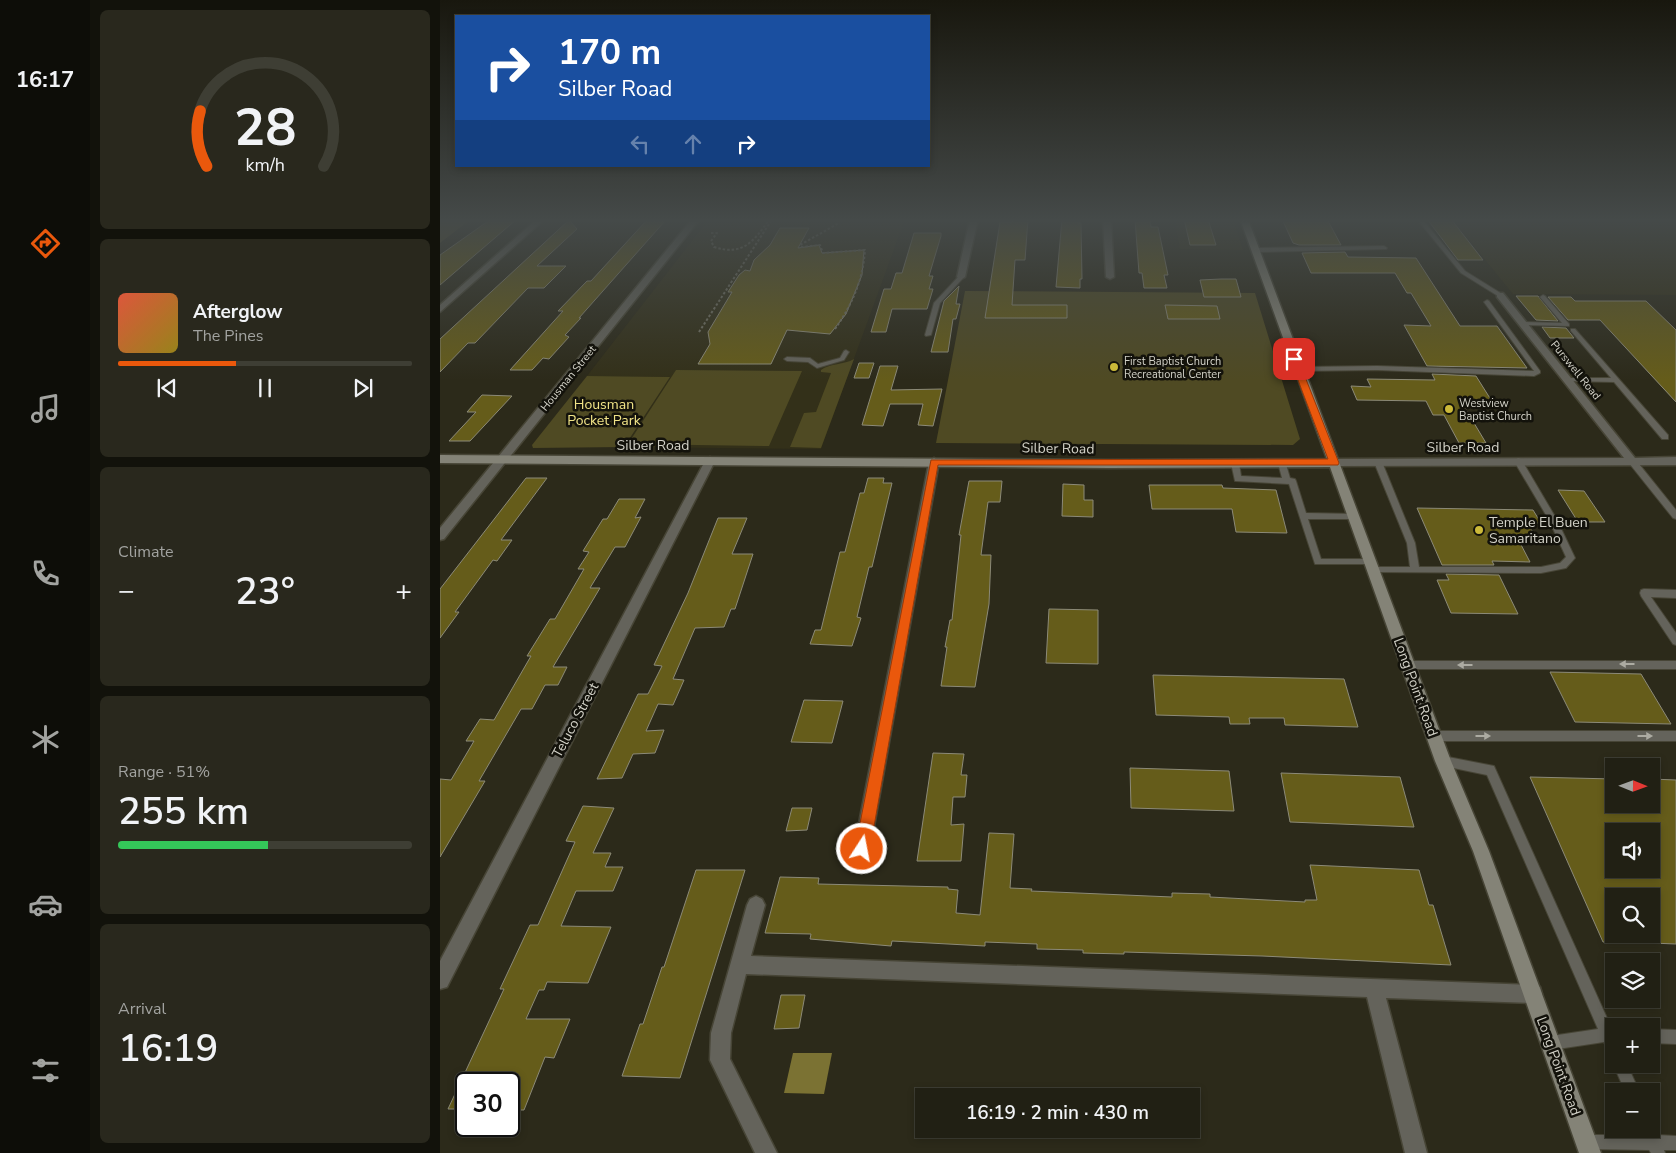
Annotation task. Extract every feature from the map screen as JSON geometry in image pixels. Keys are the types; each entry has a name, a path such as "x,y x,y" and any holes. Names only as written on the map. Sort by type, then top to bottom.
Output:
{"main road":[{"name":"Long Point Road","path":"1264,273 1443,761 1481,851 1588,1147"},
{"name":"Silber Road","path":"440,459 1334,463"}],"street":[{"path":"440,309 481,273"},
{"name":"Housman Street","path":"440,536 653,273"},
{"path":"961,277 962,273"},
{"path":"1110,273 1110,278"},
{"name":"Purswell Road","path":"1500,295 1632,461"},
{"name":"Teluco Street","path":"440,980 710,460"},
{"name":"Silber Road","path":"1334,463 1676,461"},
{"path":"862,849 934,462"},
{"path":"756,905 721,1032 720,1060 766,1153"},
{"path":"739,965 1533,994"},
{"path":"1374,989 1416,1153"}],"lane":[{"path":"1464,273 1500,295"},
{"path":"928,335 936,303 961,277"},
{"path":"1524,324 1567,325 1543,297"},
{"path":"1298,369 1378,368 1534,374 1538,372 1488,302"},
{"path":"1573,330 1665,437"},
{"path":"786,359 810,360 817,366 842,360 846,352"},
{"path":"1568,380 1616,380"},
{"path":"1632,461 1676,516"},
{"path":"1378,462 1411,543 1414,570"},
{"path":"1235,463 1238,479 1292,481 1318,562 1414,570 1541,570 1563,566 1571,558 1540,495 1518,462"},
{"path":"1282,463 1286,481"},
{"path":"1304,516 1353,516"},
{"path":"1676,594 1644,593 1676,640"},
{"path":"1408,665 1676,665"},
{"path":"1434,736 1676,736"},
{"path":"1443,761 1490,770 1605,1023"},
{"path":"1551,1044 1605,1035"},
{"path":"1660,1036 1676,1037"},
{"path":"1588,1147 1656,1148 1676,1143"}],"path":[{"path":"699,332 737,273"},
{"path":"835,329 845,316 861,280 862,273"}],"shaded area":[{"path":"667,273 885,273 821,449 624,447 670,377 587,376"},
{"path":"1496,273 1676,273 1676,295 1513,294"},
{"path":"793,1053 832,1053 824,1094 784,1093"}],"green space":[{"name":"First Baptist Church Recreational Center","path":"965,291 1255,293 1300,439 1293,445 936,443"},
{"path":"854,359 821,448 790,447 804,413 816,412 831,373 821,372 821,370"},
{"path":"676,370 802,371 769,446 628,444"},
{"name":"Housman Pocket Park","path":"587,376 670,377 624,447 533,448 532,445"}],"building":[{"path":"440,273 454,273 440,285"},
{"path":"512,273 559,273 544,288 528,288 475,343 468,343 440,372 440,339"},
{"path":"599,273 619,273 565,335 569,337 549,359 543,358 532,370 510,370 563,311 558,311 587,281 591,281"},
{"path":"742,273 862,273 846,314 830,334 787,330 771,364 698,364 710,344 708,332 732,292 728,292"},
{"path":"896,273 930,273 929,276 933,276 929,289 933,289 927,309 892,309 886,332 871,332 884,289 891,289"},
{"path":"992,273 1014,273 1012,305 1067,305 1067,318 985,318"},
{"path":"1057,273 1082,273 1080,288 1056,287"},
{"path":"1139,273 1168,273 1168,275 1164,275 1167,288 1144,288 1142,273"},
{"path":"1311,273 1426,273 1460,326 1497,326 1527,368 1427,366 1404,325 1431,326 1411,293 1407,293 1395,273"},
{"path":"1236,279 1241,297 1204,297 1200,280"},
{"path":"959,286 956,304 960,304 956,319 953,319 948,352 931,352 944,301"},
{"path":"1516,296 1538,296 1558,321 1536,320"},
{"path":"1548,297 1571,297 1575,301 1646,301 1676,330 1676,402 1600,320 1568,320"},
{"path":"1165,305 1217,306 1220,319 1168,319"},
{"path":"1542,327 1566,328 1574,338 1550,338"},
{"path":"859,363 874,363 869,378 854,378"},
{"path":"880,366 898,366 891,390 942,389 933,426 918,425 923,404 890,404 883,426 862,425"},
{"path":"1432,374 1476,376 1493,403 1462,403 1486,443 1459,443 1444,415 1433,415 1426,401 1357,400 1351,386 1371,387 1367,379 1435,380"},
{"path":"482,395 512,396 470,441 449,441 476,412 467,412"},
{"path":"526,478 547,478 501,540 512,540 497,561 493,560 455,612 459,612 440,638 440,589"},
{"path":"868,478 884,478 883,483 892,483 872,567 869,567 857,617 861,618 852,646 810,644 815,630 821,630 840,552 845,552 860,493 864,493"},
{"path":"969,481 1002,481 1000,502 988,502 981,555 991,555 989,604 975,687 941,686 947,647 945,647 950,620 952,620 961,535 959,535"},
{"path":"1063,484 1084,485 1084,500 1093,500 1093,517 1062,516"},
{"path":"1149,485 1222,485 1223,488 1276,490 1287,533 1236,532 1232,509 1152,509"},
{"path":"1558,490 1584,491 1605,522 1578,522"},
{"path":"619,499 645,499 635,518 641,517 625,547 615,547 590,588 600,588 553,667 567,667 558,685 545,685 532,709 521,709 479,781 485,781 440,857 440,779 451,780 474,741 466,741 480,719 494,720 531,656 527,656 550,619 555,619 584,569 578,569 589,552 583,551 603,519 607,519"},
{"name":"Temple El Buen Samaritano","path":"1417,508 1533,510 1541,523 1527,523 1536,537 1517,537 1530,562 1492,561 1494,565 1442,565"},
{"path":"718,518 747,518 732,554 753,554 735,609 731,609 724,627 695,628 673,679 684,680 673,705 658,704 646,731 664,730 655,753 633,754 622,778 597,779 638,694 648,694 662,666 654,665 688,593"},
{"path":"1446,574 1499,575 1518,614 1451,613 1437,580 1449,580"},
{"path":"1049,609 1098,610 1098,664 1046,663"},
{"path":"1550,672 1641,674 1671,724 1575,722"},
{"path":"1153,675 1344,679 1358,727 1285,725 1284,718 1249,718 1250,724 1230,724 1229,717 1156,715"},
{"path":"804,700 843,701 832,743 791,742"},
{"path":"933,753 964,754 961,775 967,775 965,797 953,797 951,825 964,824 961,861 917,861"},
{"path":"1130,768 1229,771 1234,811 1131,808"},
{"path":"1281,773 1400,777 1414,827 1290,822"},
{"path":"1530,777 1605,779 1605,813 1660,813 1660,779 1676,780 1676,944 1651,943 1660,943 1660,888 1605,888 1605,942 1603,942"},
{"path":"583,806 614,808 593,853 611,853 605,867 623,867 613,891 576,891 561,926 611,927 588,983 547,982 544,990 539,990 526,1019 570,1019 554,1058 545,1057 524,1110 520,1110 520,1072 465,1072 504,989 500,989 530,925 538,925 575,842 566,841"},
{"path":"792,808 812,808 807,830 786,831"},
{"path":"989,833 1014,834 1010,888 1032,889 1031,891 1172,897 1172,893 1210,894 1210,897 1305,902 1305,900 1317,900 1310,865 1419,870 1429,905 1433,905 1451,965 1262,956 1124,952 1124,954 1083,953 1083,950 1037,949 1037,944 985,942 985,946 892,941 891,946 810,939 811,934 765,933 780,877 819,878 818,884 948,887 948,889 958,890 956,913 980,915"},
{"path":"696,870 745,870 680,1078 622,1076 640,1024 643,1024 662,967 664,967"},
{"path":"781,995 805,995 799,1028 774,1029"},
{"path":"455,1094 455,1109 448,1109"}],"place":[{"name":"First Baptist Church Recreational Center","path":"1114,367"},
{"name":"Westview Baptist Church","path":"1449,409"},
{"name":"Temple El Buen Samaritano","path":"1479,530"}],"route":[{"path":"862,849 934,462 1109,464 1334,463 1294,359"}]}
